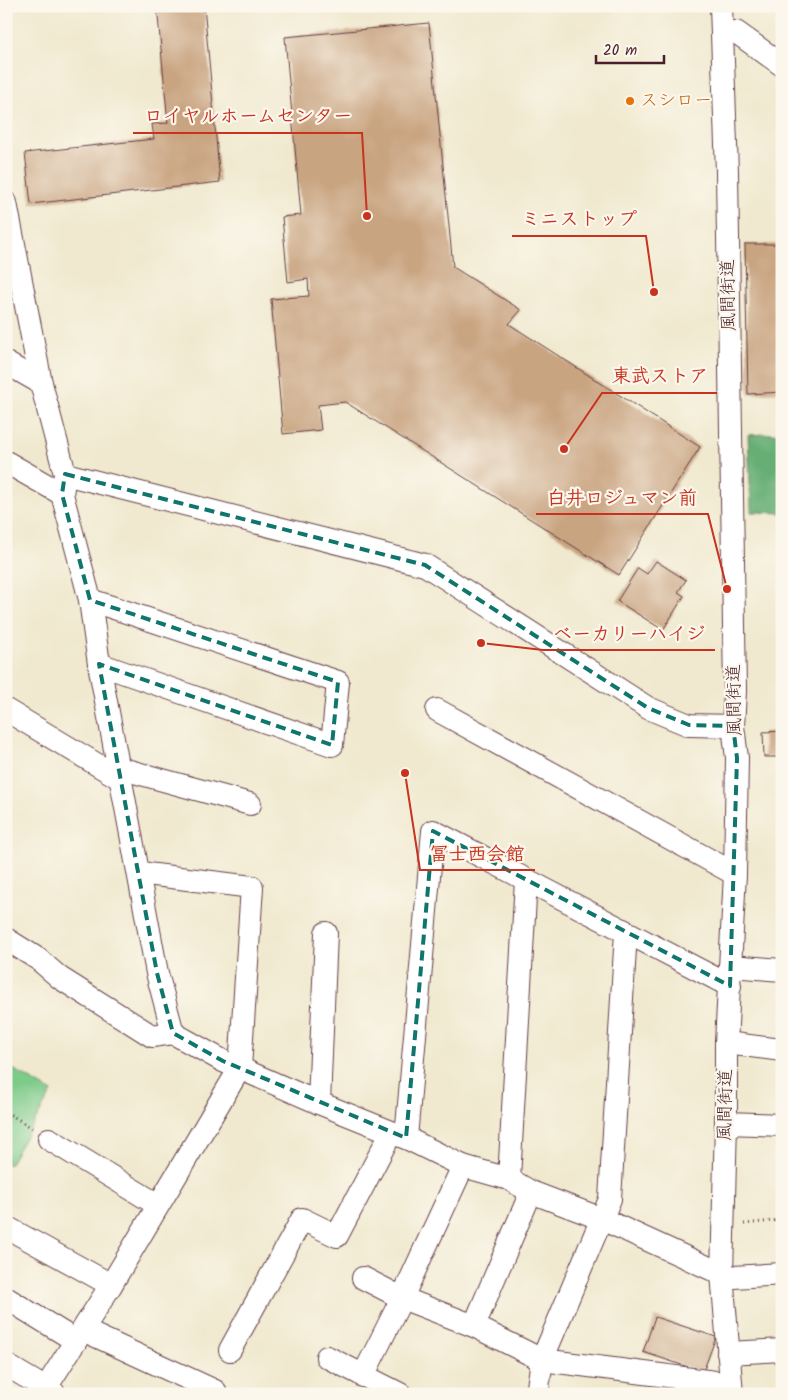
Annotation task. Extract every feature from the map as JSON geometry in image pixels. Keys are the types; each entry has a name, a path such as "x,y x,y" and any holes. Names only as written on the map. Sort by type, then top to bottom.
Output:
{"street":[{"name":"風間街道","path":"721,6 728,222 733,726 736,758 735,874 726,1043 722,1274 731,1389"},
{"path":"723,33 736,32 782,65"},
{"path":"6,203 41,383 90,600 99,664 157,973 173,1033"},
{"path":"6,363 41,383"},
{"path":"6,462 63,484 425,565 648,708 689,725 733,726"},
{"path":"90,600 338,682 332,745 99,664"},
{"path":"6,710 120,773 250,804"},
{"path":"437,710 735,874"},
{"path":"230,1350 302,1218 337,1236 398,1136 433,831 626,932 730,976 782,970"},
{"path":"6,1365 48,1392 79,1336 111,1286 240,1068 252,887 138,873"},
{"path":"509,1179 526,880"},
{"path":"537,1394 542,1360 610,1199 626,932"},
{"path":"318,1103 326,933"},
{"path":"6,938 38,959 60,978 152,1036 173,1033 223,1062 398,1136 463,1166 509,1179 531,1192 602,1220 722,1274 734,1277 782,1274"},
{"path":"726,1043 782,1050"},
{"path":"726,1123 782,1125"},
{"path":"50,1139 158,1205"},
{"path":"363,1376 402,1298 463,1166"},
{"path":"474,1326 531,1192"},
{"path":"6,1227 111,1286"},
{"path":"363,1278 402,1298 474,1326 542,1360 731,1389"},
{"path":"6,1298 79,1336 215,1391"},
{"path":"728,1353 782,1350"},
{"path":"327,1357 400,1394"}],"path":[{"path":"6,1112 50,1139"},
{"path":"723,1226 782,1220"}],"highlighted area":[{"path":"65,474 425,565 648,708 689,725 733,726 737,758 730,986 433,831 406,1138 223,1061 173,1033 157,973 99,664 332,745 338,682 90,600 62,494"}],"green space":[{"path":"782,433 782,513 751,512 748,435"},
{"path":"6,1065 52,1092 9,1165 6,1163"}],"building":[{"path":"157,6 204,6 220,182 31,204 25,153 154,139 152,124 168,123"},
{"path":"429,23 453,267 521,310 509,324 700,447 619,575 345,402 318,405 321,430 283,434 271,299 309,296 308,279 288,282 282,217 301,215 285,37"},
{"path":"745,244 782,244 782,392 748,394"},
{"path":"656,561 686,580 678,592 684,596 663,630 617,601 638,568 647,574"},
{"path":"782,731 782,757 764,757 763,732"},
{"path":"655,1317 716,1337 703,1372 643,1352"}],"place":[{"name":"スシロー","path":"630,101"},
{"name":"ロイヤルホームセンター","path":"367,216"},
{"name":"ミニストップ","path":"654,292"},
{"name":"東武ストア","path":"564,449"},
{"name":"白井ロジュマン前","path":"727,589"},
{"name":"ベーカリーハイジ","path":"481,643"},
{"name":"冨士西会館","path":"405,773"}]}
